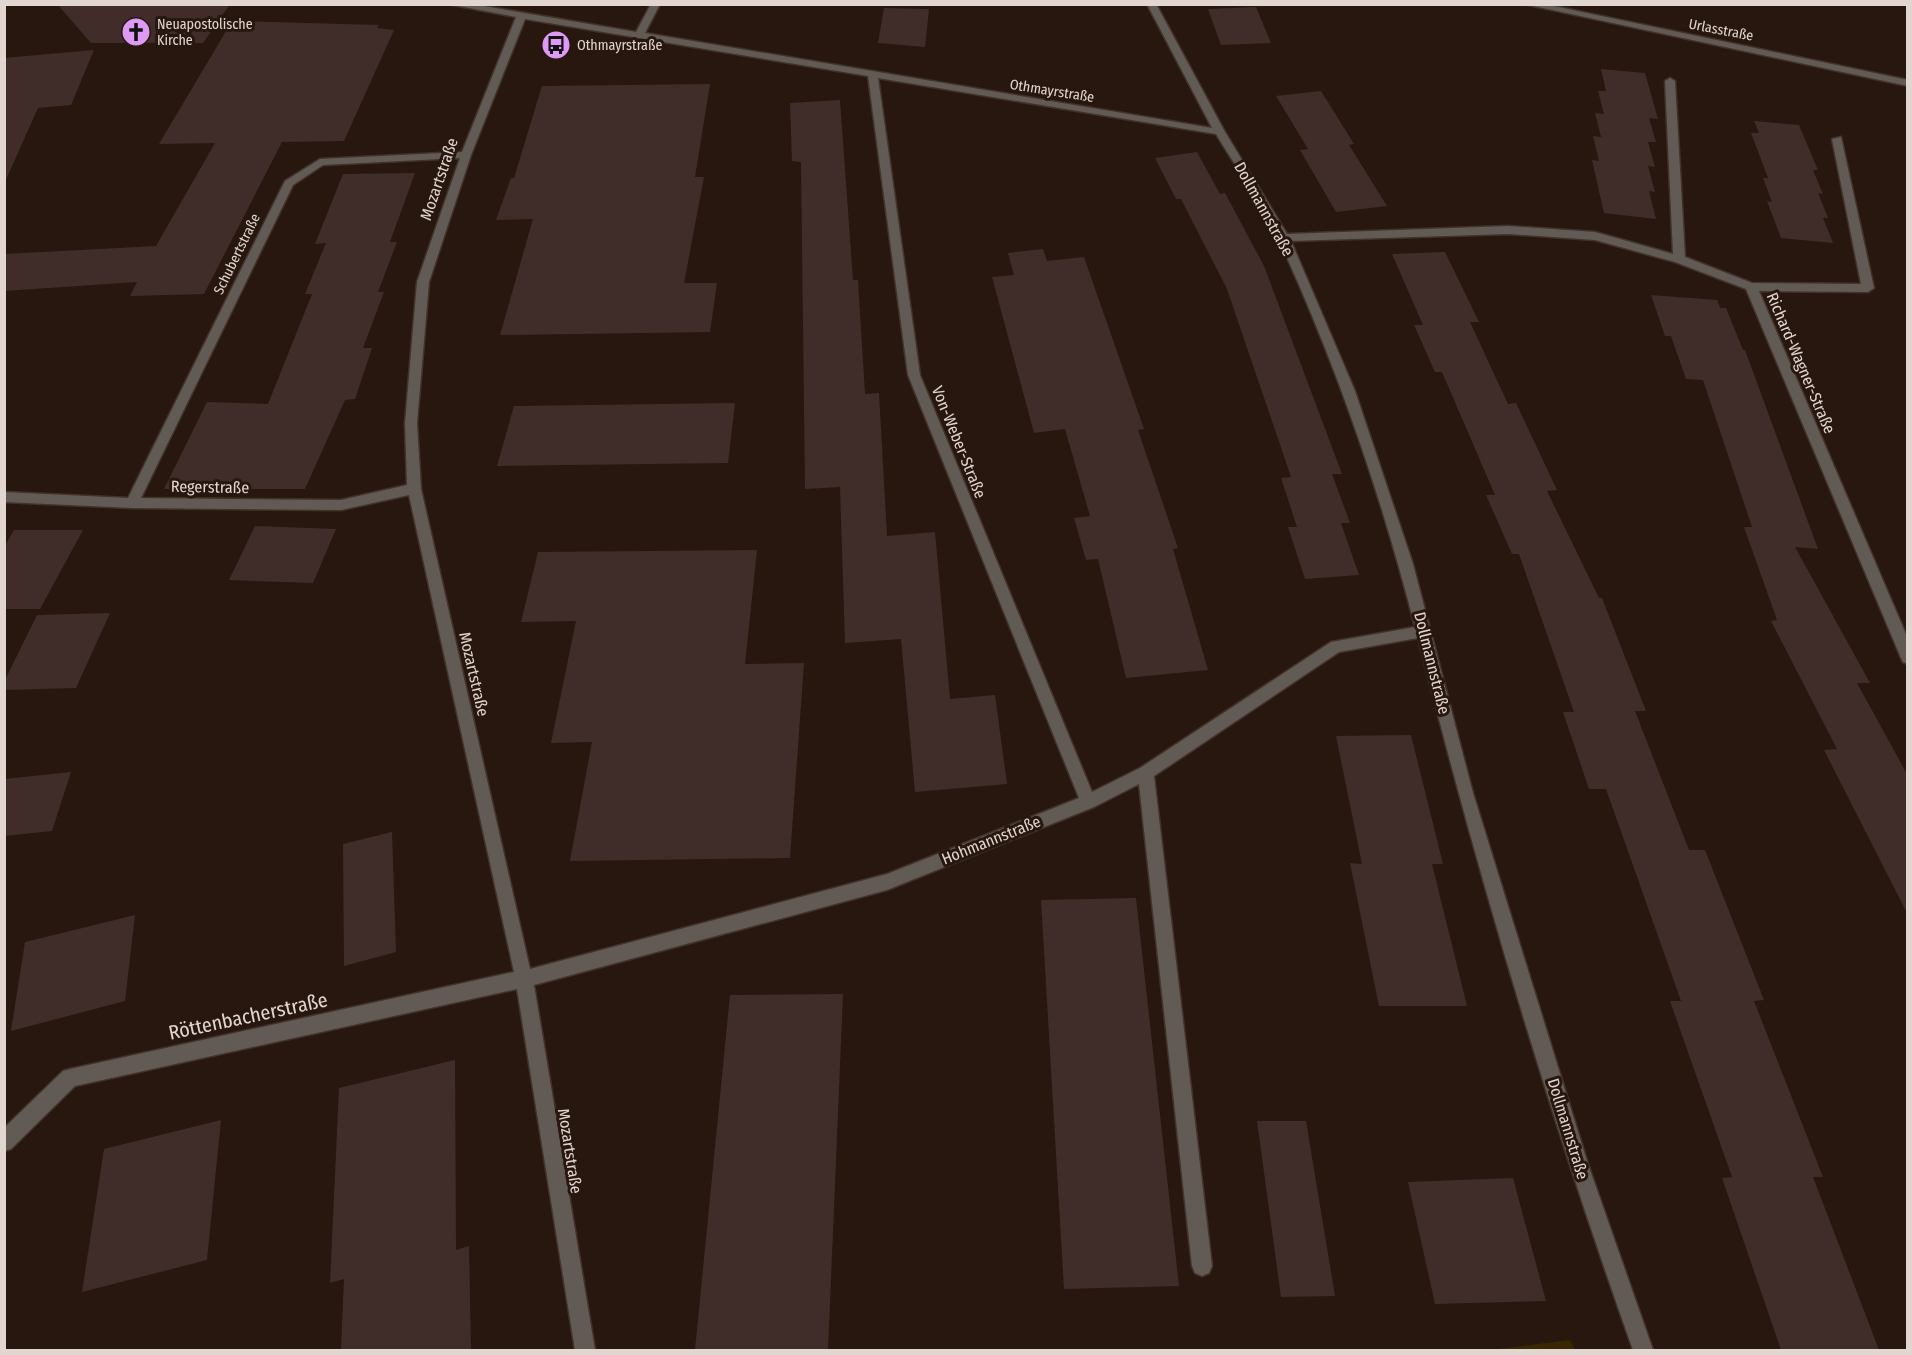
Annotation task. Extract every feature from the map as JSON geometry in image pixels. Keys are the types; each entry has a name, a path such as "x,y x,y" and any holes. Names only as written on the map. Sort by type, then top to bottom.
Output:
{"street":[{"name":"Othmayrstraße","path":"452,4 873,76 1220,132"},
{"path":"639,35 656,4"},
{"name":"Dollmannstraße","path":"1151,4 1220,132 1284,238 1349,391 1406,564 1468,804 1578,1164 1643,1350"},
{"name":"Urlasstraße","path":"1528,4 1908,83"},
{"name":"Mozartstraße","path":"520,16 465,155 423,282 411,423 414,489 524,979 585,1350"},
{"name":"Von-Weber-Straße","path":"873,76 914,375 1088,802"},
{"path":"1670,81 1679,260"},
{"path":"1751,287 1868,288 1837,139"},
{"name":"Schubertstraße","path":"132,503 289,183 320,162 465,155"},
{"name":"Richard-Wagner-Straße","path":"1284,238 1508,230 1595,236 1679,260 1751,287 1908,658"},
{"name":"Regerstraße","path":"4,497 132,503 340,505 414,489"},
{"name":"Hohmannstraße","path":"524,979 886,882 1088,802 1146,772 1336,646 1424,631"},
{"path":"1146,772 1202,1266"},
{"name":"Röttenbacherstraße","path":"4,1142 70,1078 524,979"}],"shaded area":[{"path":"1570,1340 1575,1350 1490,1350"}],"building":[{"name":"Neuapostolische Kirche","path":"57,4 230,4 203,43 91,43"},
{"path":"1256,7 1271,43 1221,45 1208,9"},
{"path":"884,8 929,9 925,47 878,43"},
{"path":"232,21 379,25 377,28 394,30 344,141 282,142 204,294 130,296 137,282 4,291 4,254 156,246 215,143 159,144"},
{"path":"94,50 71,105 38,108 4,184 4,58"},
{"path":"1601,69 1645,73 1658,119 1649,118 1656,142 1648,142 1655,167 1648,166 1655,192 1649,191 1656,219 1604,213 1592,160 1599,161 1593,136 1601,137 1595,113 1604,114 1598,91 1606,91"},
{"path":"710,84 695,177 704,177 684,283 717,283 710,332 500,335 533,219 496,220 511,178 514,178 542,86"},
{"path":"1321,91 1354,144 1349,145 1387,206 1336,212 1300,150 1308,149 1276,96"},
{"path":"840,100 853,280 858,280 865,394 879,393 887,536 935,532 950,699 995,695 1007,784 915,792 901,639 845,643 840,487 805,489 801,162 792,161 790,103"},
{"path":"1754,121 1799,125 1818,170 1813,170 1823,194 1818,193 1828,218 1823,218 1833,243 1781,238 1767,201 1772,202 1763,178 1768,178 1751,133 1759,133"},
{"path":"1197,152 1220,194 1225,193 1264,266 1342,474 1332,474 1350,523 1341,523 1359,575 1305,579 1288,527 1297,527 1281,478 1291,477 1227,289 1181,199 1176,199 1155,158"},
{"path":"415,173 390,242 397,242 378,292 384,292 363,348 372,348 355,399 345,400 305,489 164,489 207,402 268,404 312,294 305,294 326,243 315,244 343,174"},
{"path":"1043,249 1047,261 1084,257 1144,429 1138,430 1178,548 1173,549 1208,670 1126,678 1098,559 1086,560 1074,518 1090,516 1065,429 1034,433 992,277 1014,275 1008,253"},
{"path":"1445,252 1479,322 1470,322 1508,404 1516,403 1557,490 1547,491 1599,598 1602,598 1646,711 1635,711 1689,850 1705,850 1764,1000 1754,1001 1823,1177 1813,1177 1879,1350 1781,1350 1722,1178 1732,1177 1670,1001 1681,1001 1606,789 1589,789 1563,712 1574,712 1519,554 1512,554 1486,495 1495,495 1442,372 1435,372 1414,325 1423,325 1392,254"},
{"path":"1651,295 1717,300 1720,308 1726,308 1743,350 1745,350 1818,549 1795,547 1870,683 1857,683 1908,776 1908,915 1824,750 1837,749 1771,621 1777,620 1744,527 1752,527 1703,380 1686,379 1671,336 1665,336"},
{"path":"735,403 728,463 497,466 514,406"},
{"path":"255,526 336,529 313,583 229,580"},
{"path":"14,530 83,530 40,609 4,609 4,547"},
{"path":"757,550 745,664 804,663 790,858 570,861 592,742 551,743 576,621 521,622 538,552"},
{"path":"110,613 76,688 4,690 4,682 37,615"},
{"path":"1411,735 1443,864 1432,864 1467,1006 1379,1006 1350,863 1362,864 1336,736"},
{"path":"71,772 52,831 4,836 4,779"},
{"path":"392,832 396,952 344,966 343,844"},
{"path":"1136,898 1179,1286 1064,1289 1041,900"},
{"path":"135,915 125,1001 11,1031 25,942"},
{"path":"843,994 828,1350 695,1350 730,995"},
{"path":"455,1060 456,1250 469,1246 471,1350 341,1350 344,1279 330,1283 339,1088"},
{"path":"221,1120 207,1260 82,1292 104,1149"},
{"path":"1257,1121 1306,1121 1335,1296 1281,1297"},
{"path":"1513,1178 1546,1301 1435,1304 1408,1182"}],"place":[{"name":"Neuapostolische Kirche","path":"136,32"},
{"name":"Othmayrstraße","path":"556,45"}]}
